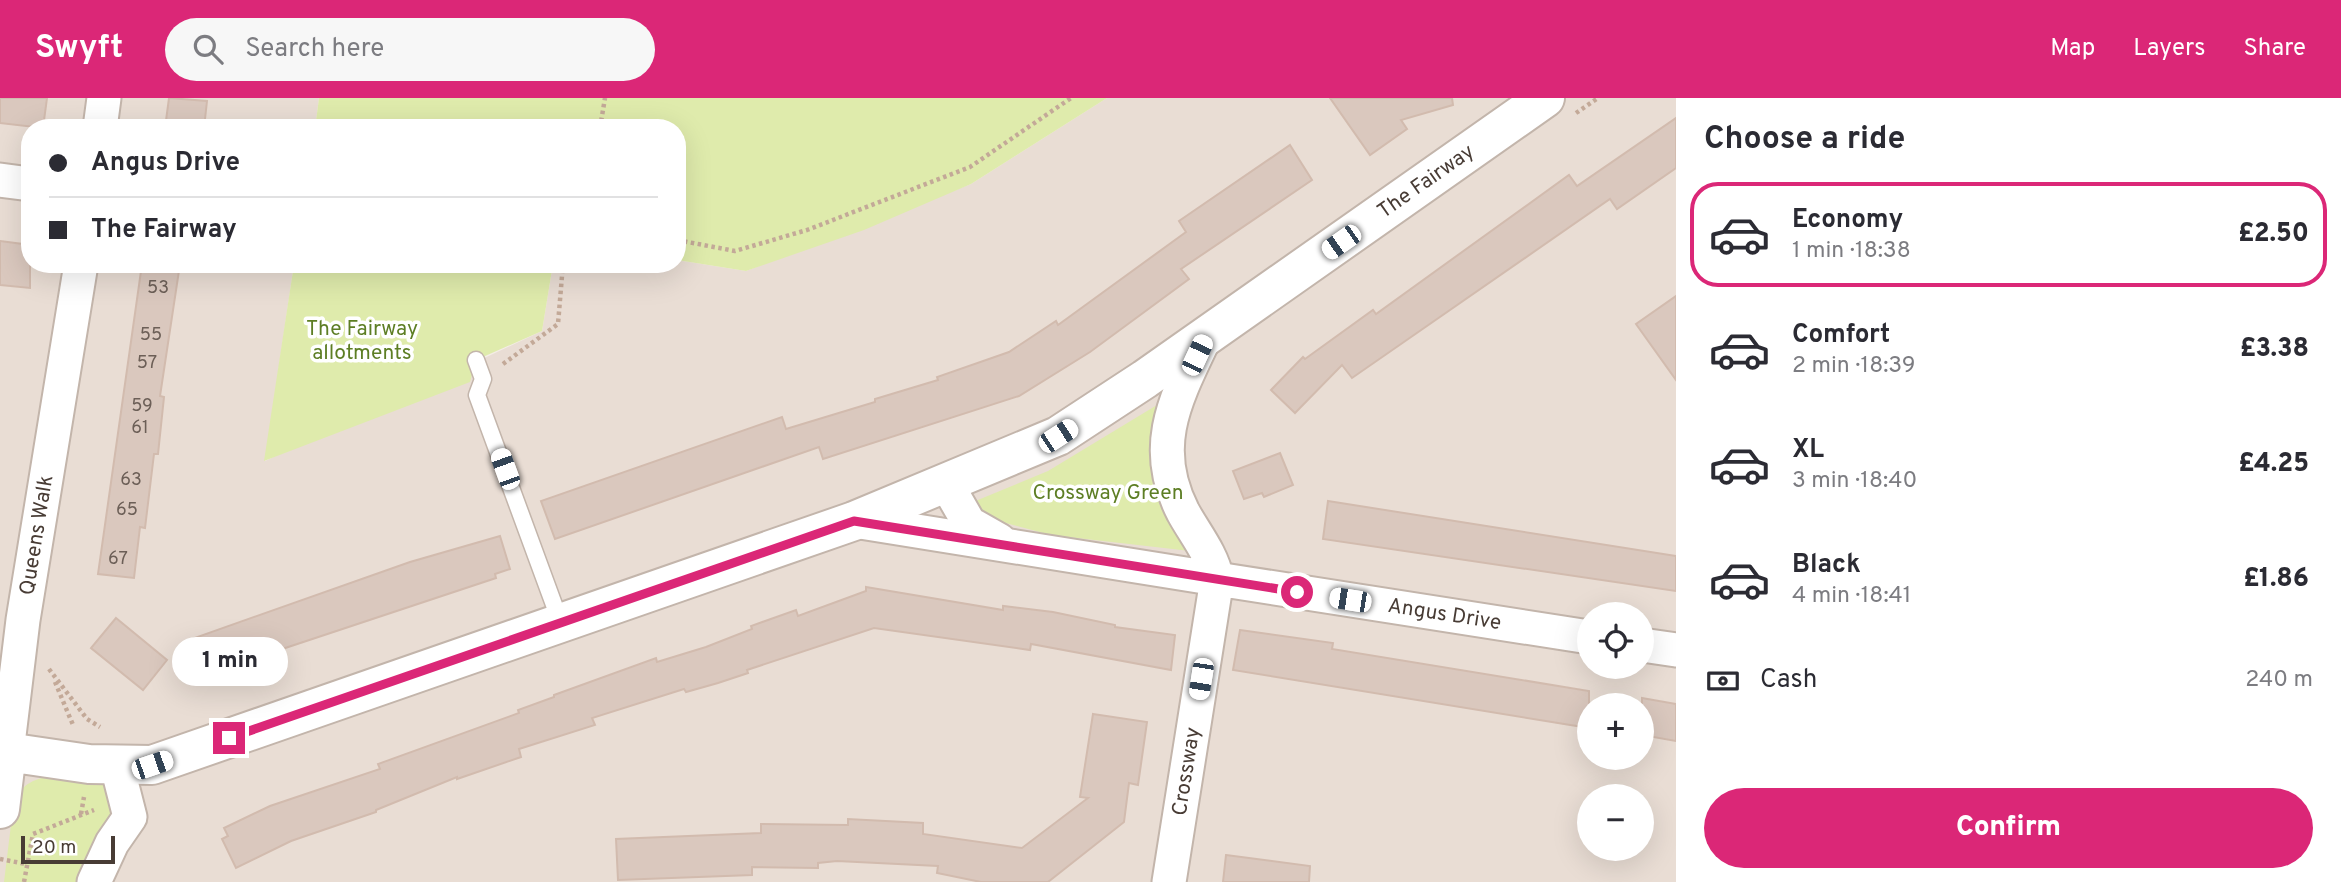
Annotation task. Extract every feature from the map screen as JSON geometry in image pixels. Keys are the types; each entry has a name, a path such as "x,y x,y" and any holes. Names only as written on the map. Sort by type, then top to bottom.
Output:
{"street":[{"path":"101,119 104,98"},
{"name":"The Fairway","path":"7,752 116,765 152,765 854,521 946,483 1058,436 1205,337 1555,110"},
{"path":"0,180 21,183"},
{"name":"Queens Walk","path":"0,809 23,620 80,273"},
{"path":"1205,337 1171,412 1165,455 1175,496 1199,542 1213,561 1217,579"},
{"name":"The Fairway","path":"946,483 969,523 988,536 1020,548"},
{"name":"The Fairway","path":"854,521 1217,579"},
{"name":"Angus Drive","path":"1217,579 1577,635"},
{"name":"Crossway","path":"1169,882 1217,579"},
{"path":"1654,647 1676,650"},
{"path":"94,882 112,843 131,817 116,765"}],"lane":[{"path":"476,360 483,379 477,395 560,621"}],"path":[{"path":"602,119 605,98"},
{"path":"686,242 735,251 807,230 971,167 1071,98"},
{"path":"1555,110 1598,98"},
{"path":"483,379 558,324 562,273"},
{"path":"23,882 33,834 116,765 87,719 64,693 49,668 48,658"},
{"path":"0,859 26,864"}],"shaded area":[{"path":"0,98 319,98 316,119 21,119 21,273 293,273 265,461 542,331 552,273 686,273 686,261 746,271 971,184 1107,98 1676,98 1676,882 0,882"}],"green space":[{"path":"319,98 1107,98 971,184 864,230 746,271 686,261 686,119 316,119"},
{"name":"The Fairway allotments","path":"293,273 552,273 542,331 476,360 470,382 264,461"},
{"name":"Crossway Green","path":"1157,405 1152,446 1156,482 1168,517 1190,551 1051,535 990,519 973,502 1048,471"},
{"path":"53,775 109,782 114,822 86,882 4,882 14,800 21,789 30,783"}],"building":[{"path":"0,98 47,98 44,119 21,119 21,125 0,123"},
{"path":"169,98 207,101 205,119 166,119"},
{"path":"1330,98 1452,98 1453,105 1401,120 1407,129 1370,155"},
{"path":"1676,118 1676,168 1617,209 1610,199 1352,378 1342,365 1295,413 1271,390 1303,357 1305,359 1373,310 1376,314 1569,175 1577,186"},
{"path":"1290,145 1312,180 1181,269 1189,279 1090,352 1019,396 823,459 819,447 555,539 541,501 782,417 786,429 875,402 875,399 938,380 937,377 1009,352 1056,321 1058,325 1186,232 1179,221"},
{"path":"0,241 21,244 21,273 30,273 30,288 0,285"},
{"path":"141,273 179,273 160,396 164,397 158,454 154,454 145,528 140,527 134,578 98,574"},
{"path":"1676,296 1676,380 1636,324"},
{"path":"1280,453 1293,485 1264,497 1262,493 1244,499 1233,471"},
{"path":"1328,501 1676,556 1676,591 1323,539"},
{"path":"500,536 510,569 495,574 496,578 198,677 186,641 410,562"},
{"path":"866,587 1003,610 1003,606 1053,612 1115,627 1175,635 1171,670 1031,644 1030,650 874,628 747,670 748,673 718,683 686,692 684,689 592,718 595,725 519,749 521,757 457,777 376,812 291,841 236,868 222,839 228,836 224,828 270,806 380,769 378,764 519,713 518,710 554,695 656,658 657,662 706,647 752,629 751,626 796,610 798,616 866,591"},
{"path":"116,618 167,660 143,690 91,648"},
{"path":"1240,630 1333,643 1332,649 1589,693 1577,693 1577,726 1233,670"},
{"path":"1654,700 1676,704 1676,741 1654,737"},
{"path":"1093,714 1147,722 1138,785 1129,783 1124,822 1048,882 981,882 937,873 938,866 837,861 818,863 818,868 752,867 752,875 618,880 616,839 761,833 761,824 848,825 848,819 923,823 923,834 1022,848 1088,798 1080,797"},
{"path":"1226,855 1310,866 1309,882 1223,882"}],"route":[{"path":"229,738 854,521 1297,592"}]}
